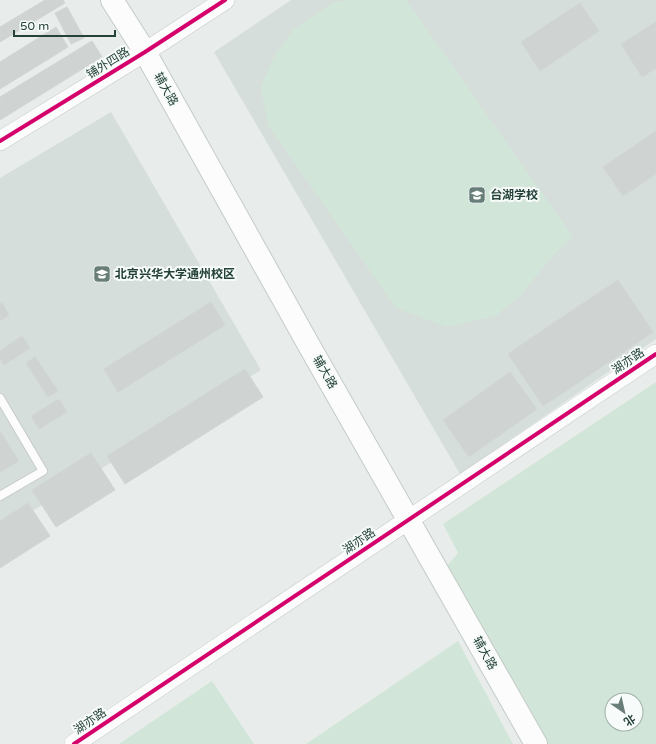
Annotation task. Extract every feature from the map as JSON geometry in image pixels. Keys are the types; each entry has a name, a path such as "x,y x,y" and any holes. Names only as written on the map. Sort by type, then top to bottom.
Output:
{"main road":[{"name":"辅大路","path":"112,0 146,52 304,335 536,744"}],"street":[{"name":"铺外四路","path":"0,141 146,52 226,0"},
{"name":"湖亦路","path":"74,744 656,354"}],"lane":[{"path":"0,398 43,471 0,496"}],"shaded area":[{"name":"台湖学校","path":"291,0 656,0 656,339 460,474 214,52"},
{"name":"北京兴华大学通州校区","path":"111,112 261,370 0,531 0,178"}],"green space":[{"path":"347,0 406,0 573,237 555,253 520,296 495,316 447,327 396,308 268,125 261,87 274,57 292,31 332,3"},
{"path":"656,382 656,744 546,744 446,567 458,553 443,524"},
{"path":"458,641 513,744 306,744"},
{"path":"212,681 254,744 119,744"}],"building":[{"path":"45,0 63,0 65,3 0,42 0,27"},
{"path":"580,3 599,31 540,71 521,42"},
{"path":"67,7 84,38 71,44 55,13"},
{"path":"656,22 656,68 642,77 621,44"},
{"path":"56,27 68,47 0,89 0,62"},
{"path":"92,41 102,57 0,120 0,97"},
{"path":"656,131 656,174 623,196 603,167"},
{"path":"618,280 653,332 575,385 540,332"},
{"path":"211,302 225,325 118,392 104,369"},
{"path":"2,303 9,315 0,321 0,304"},
{"path":"540,332 575,385 543,406 508,354"},
{"path":"22,336 30,348 4,365 0,359 0,351"},
{"path":"35,357 58,391 48,397 26,363"},
{"path":"245,369 263,397 125,484 107,456"},
{"path":"510,372 537,409 469,457 443,420"},
{"path":"59,399 67,412 39,429 31,416"},
{"path":"0,431 19,461 0,472"},
{"path":"91,453 115,490 56,527 32,490"},
{"path":"28,503 50,536 0,568 0,521"}],"cycle path":[{"path":"0,141 145,52 225,0"},
{"path":"74,744 656,354"}],"place":[{"name":"台湖学校","path":"477,195"},
{"name":"北京兴华大学通州校区","path":"102,274"}]}
